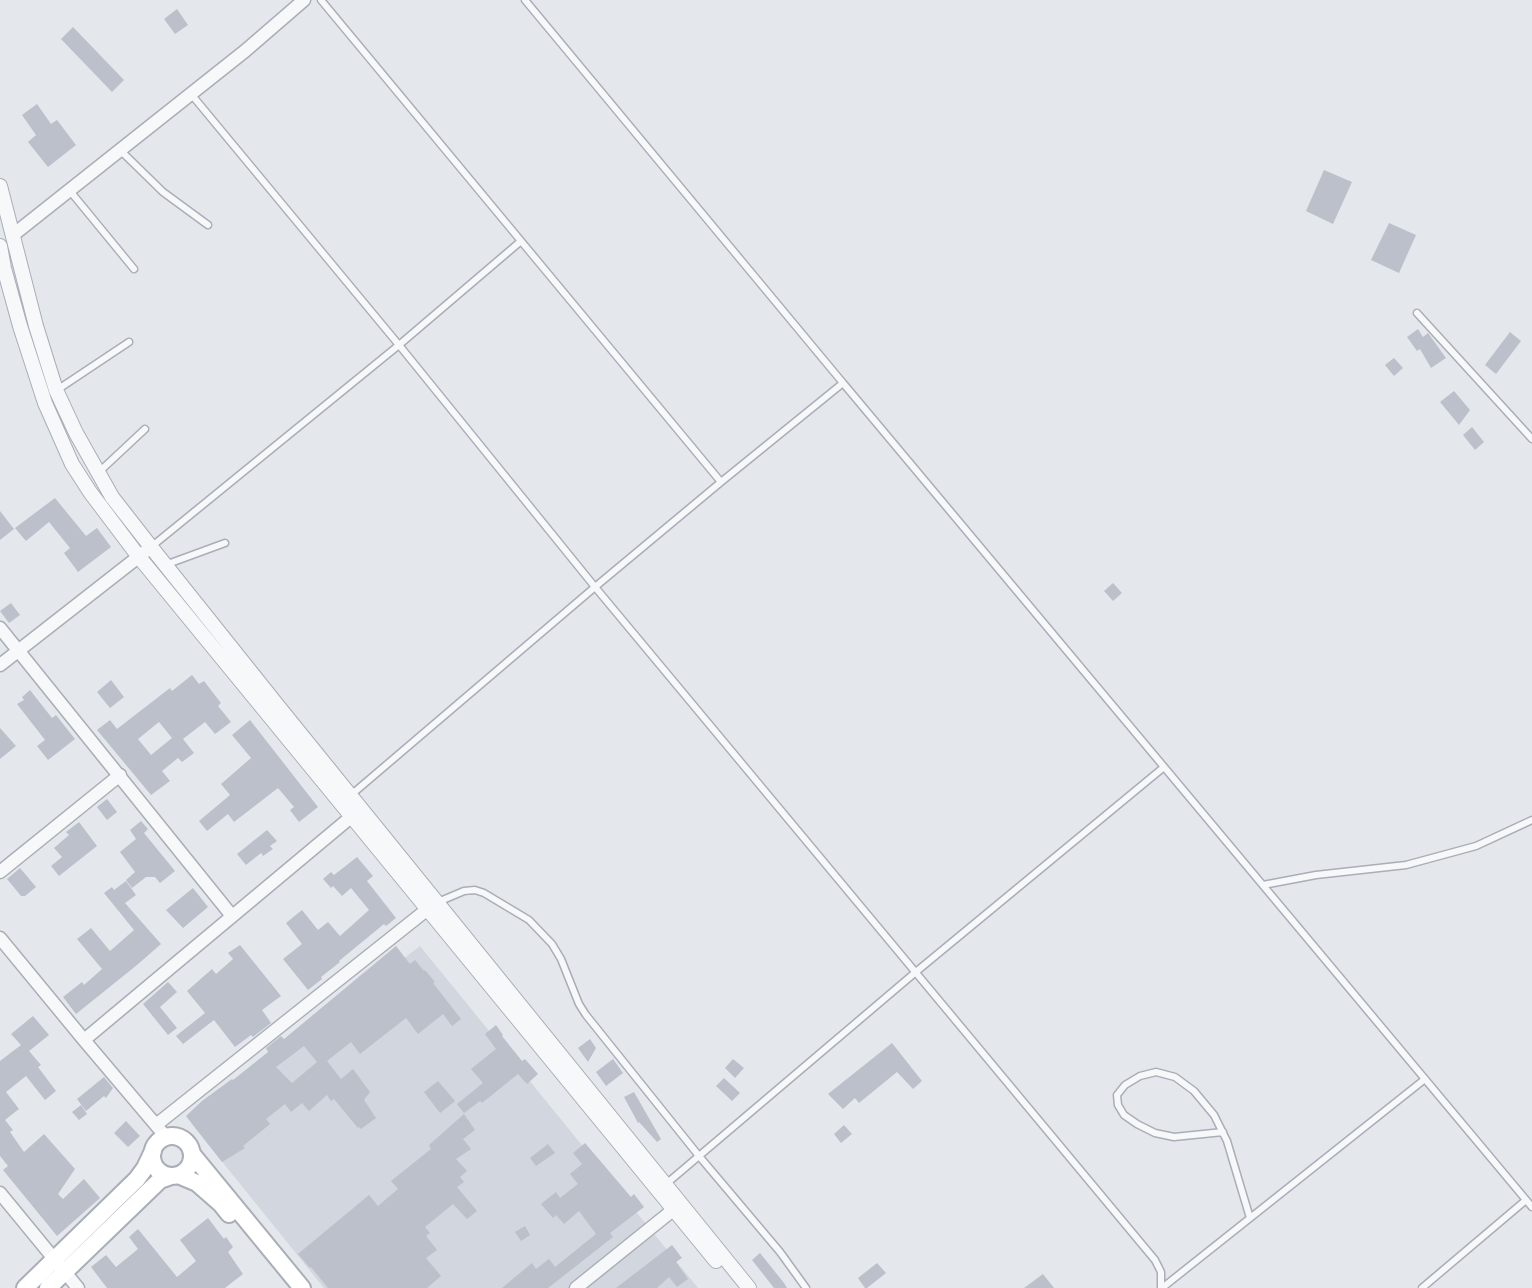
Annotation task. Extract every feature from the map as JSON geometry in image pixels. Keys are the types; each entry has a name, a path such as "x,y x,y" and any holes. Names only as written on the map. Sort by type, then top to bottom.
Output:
{"main road":[{"path":"25,1288 59,1265 160,1180 189,1167 192,1154 190,1146 183,1139 161,1131 145,1168 59,1265 48,1288"},
{"path":"153,1151 153,1163 160,1172 197,1183 221,1204 291,1288"},
{"path":"192,1154 302,1288"}],"street":[{"path":"13,235 245,51 304,0"},
{"path":"0,186 36,326 56,390 75,433 112,497 351,795 432,906 673,1210 738,1288"},
{"path":"0,247 20,326 45,403 72,464 90,492 139,557 351,817 432,906 749,1288"},
{"path":"0,665 151,547"},
{"path":"0,628 232,916"},
{"path":"0,872 120,775"},
{"path":"84,1040 351,817"},
{"path":"0,938 161,1131 432,906"},
{"path":"0,1193 78,1288"},
{"path":"576,1288 673,1210"}],"lane":[{"path":"321,0 721,482"},
{"path":"525,0 1532,1207"},
{"path":"191,94 595,586 1155,1260 1161,1272 1161,1288"},
{"path":"120,150 163,192 208,225"},
{"path":"69,190 134,269"},
{"path":"151,547 399,345 521,241"},
{"path":"1418,313 1532,439"},
{"path":"56,390 129,342"},
{"path":"351,795 595,586 843,383"},
{"path":"98,474 145,429"},
{"path":"165,565 225,543"},
{"path":"665,1184 917,971 1164,767"},
{"path":"1263,885 1316,875 1406,865 1476,846 1532,820"},
{"path":"432,906 464,891 475,890 529,920 552,944 586,1015 699,1156 780,1252 806,1288"},
{"path":"1223,1132 1174,1137 1155,1133 1124,1115 1118,1105 1117,1095 1125,1085 1140,1076 1156,1072 1175,1077 1194,1091 1214,1115 1223,1132 1227,1141 1250,1218"},
{"path":"1161,1288 1425,1079"},
{"path":"1422,1288 1526,1200"}],"shaded area":[{"path":"420,946 698,1288 324,1288 191,1123"}],"building":[{"path":"177,9 188,25 175,34 164,19"},
{"path":"73,27 124,80 112,92 61,39"},
{"path":"37,104 51,124 57,120 76,145 48,167 28,142 36,135 22,115"},
{"path":"1324,170 1352,182 1333,224 1306,211"},
{"path":"1389,223 1416,235 1399,273 1371,260"},
{"path":"1418,329 1423,337 1428,333 1446,358 1431,368 1420,349 1417,351 1407,337"},
{"path":"1510,332 1521,341 1496,374 1485,365"},
{"path":"1394,358 1403,368 1394,376 1385,365"},
{"path":"1454,391 1470,410 1459,425 1440,402"},
{"path":"1472,427 1484,442 1475,450 1463,435"},
{"path":"55,498 86,536 97,528 111,547 78,572 64,553 70,548 49,522 26,541 15,528"},
{"path":"0,511 14,529 0,540"},
{"path":"1113,583 1122,593 1113,601 1104,591"},
{"path":"11,603 20,615 9,623 0,611"},
{"path":"192,675 199,684 204,681 221,703 218,706 231,722 215,734 205,722 183,739 194,753 182,762 178,758 162,771 170,781 151,795 97,730 110,720 117,729 170,688 172,691","holes":["159,722 172,738 151,755 138,739"]},
{"path":"111,680 124,697 110,708 97,692"},
{"path":"30,690 52,718 56,715 75,739 48,760 37,746 45,740 17,704 24,700 22,697"},
{"path":"250,720 318,807 299,822 290,810 294,807 278,788 234,822 228,814 207,831 199,821 230,795 221,784 251,758 232,735"},
{"path":"0,728 16,746 0,759"},
{"path":"107,799 117,812 107,820 97,807"},
{"path":"141,821 148,829 144,833 175,871 160,883 155,877 146,877 132,888 126,880 135,872 120,852 136,839 130,830"},
{"path":"79,822 97,846 59,876 51,866 62,857 54,848 69,835 66,832"},
{"path":"267,830 277,841 270,846 273,849 263,856 261,853 246,865 237,854"},
{"path":"357,857 373,876 367,881 396,918 386,926 384,924 308,990 283,959 302,944 286,923 302,910 318,930 328,922 340,936 369,910 351,888 342,896 323,879 331,872 334,875"},
{"path":"20,868 36,887 25,896 21,896 7,879"},
{"path":"126,881 136,895 125,903 161,944 76,1014 63,997 82,982 84,985 102,969 77,939 91,928 110,951 134,930 104,893 112,887 114,890"},
{"path":"193,888 208,907 183,928 166,910"},
{"path":"240,945 281,996 262,1010 271,1023 235,1047 214,1020 183,1044 176,1036 205,1013 187,991 212,969 216,974 233,959 228,953"},
{"path":"396,946 410,964 415,960 425,970 461,1019 452,1026 443,1014 418,1034 406,1018 360,1054 351,1042 327,1061 341,1079 353,1069 370,1092 364,1100 376,1118 361,1129 334,1099 331,1101 327,1095 309,1111 302,1103 291,1112 285,1104 266,1119 270,1124 243,1146 245,1148 222,1162 186,1116 202,1101 268,1052 266,1048 281,1036 284,1039","holes":["304,1046 317,1062 292,1083 276,1067"]},
{"path":"168,982 177,992 160,1007 177,1028 168,1035 143,1004"},
{"path":"33,1016 49,1035 29,1051 41,1065 38,1067 56,1091 45,1100 26,1076 6,1092 19,1109 5,1120 13,1130 10,1132 24,1152 44,1134 75,1169 58,1194 63,1199 84,1179 100,1198 57,1236 3,1170 8,1166 0,1156 0,1061 21,1045 11,1034"},
{"path":"496,1025 522,1061 525,1059 538,1074 527,1084 518,1074 482,1103 480,1101 464,1113 457,1104 483,1083 471,1069 496,1049 485,1034"},
{"path":"590,1039 596,1048 588,1062 578,1048"},
{"path":"892,1043 922,1081 913,1089 897,1072 859,1103 855,1098 843,1109 828,1094"},
{"path":"613,1059 623,1073 606,1086 596,1072"},
{"path":"733,1059 744,1068 735,1078 725,1068"},
{"path":"104,1077 113,1088 106,1098 104,1096 86,1111 77,1099"},
{"path":"724,1078 740,1093 732,1101 716,1086"},
{"path":"438,1081 455,1101 440,1113 424,1092"},
{"path":"634,1092 661,1139 657,1142 638,1123 624,1097"},
{"path":"81,1105 87,1114 79,1120 72,1112"},
{"path":"464,1114 475,1130 463,1139 471,1149 456,1159 467,1171 460,1177 464,1182 457,1187 477,1211 467,1219 453,1204 425,1227 430,1233 426,1236 437,1250 426,1258 441,1276 427,1288 328,1288 298,1254 369,1195 378,1206 398,1189 391,1181 431,1149 429,1145"},
{"path":"126,1121 140,1136 128,1147 114,1133"},
{"path":"844,1125 852,1134 841,1143 834,1134"},
{"path":"585,1143 631,1197 634,1194 644,1207 610,1233 613,1237 548,1288 502,1288 532,1263 536,1269 549,1259 555,1267 596,1234 579,1211 564,1224 556,1215 553,1218 541,1204 556,1192 560,1198 578,1184 570,1174 582,1164 573,1153"},
{"path":"548,1144 555,1153 536,1166 530,1158"},
{"path":"208,1218 233,1247 228,1252 243,1274 225,1288 107,1288 91,1267 106,1255 116,1267 138,1249 129,1237 138,1229 177,1277 196,1261 180,1240"},
{"path":"525,1226 530,1235 521,1241 515,1232"},
{"path":"672,1245 682,1258 676,1262 688,1279 677,1287 669,1277 657,1288 616,1288"},
{"path":"760,1253 787,1288 774,1288 752,1260"},
{"path":"877,1263 886,1273 865,1288 858,1278"},
{"path":"1043,1274 1054,1288 1024,1288"}]}
